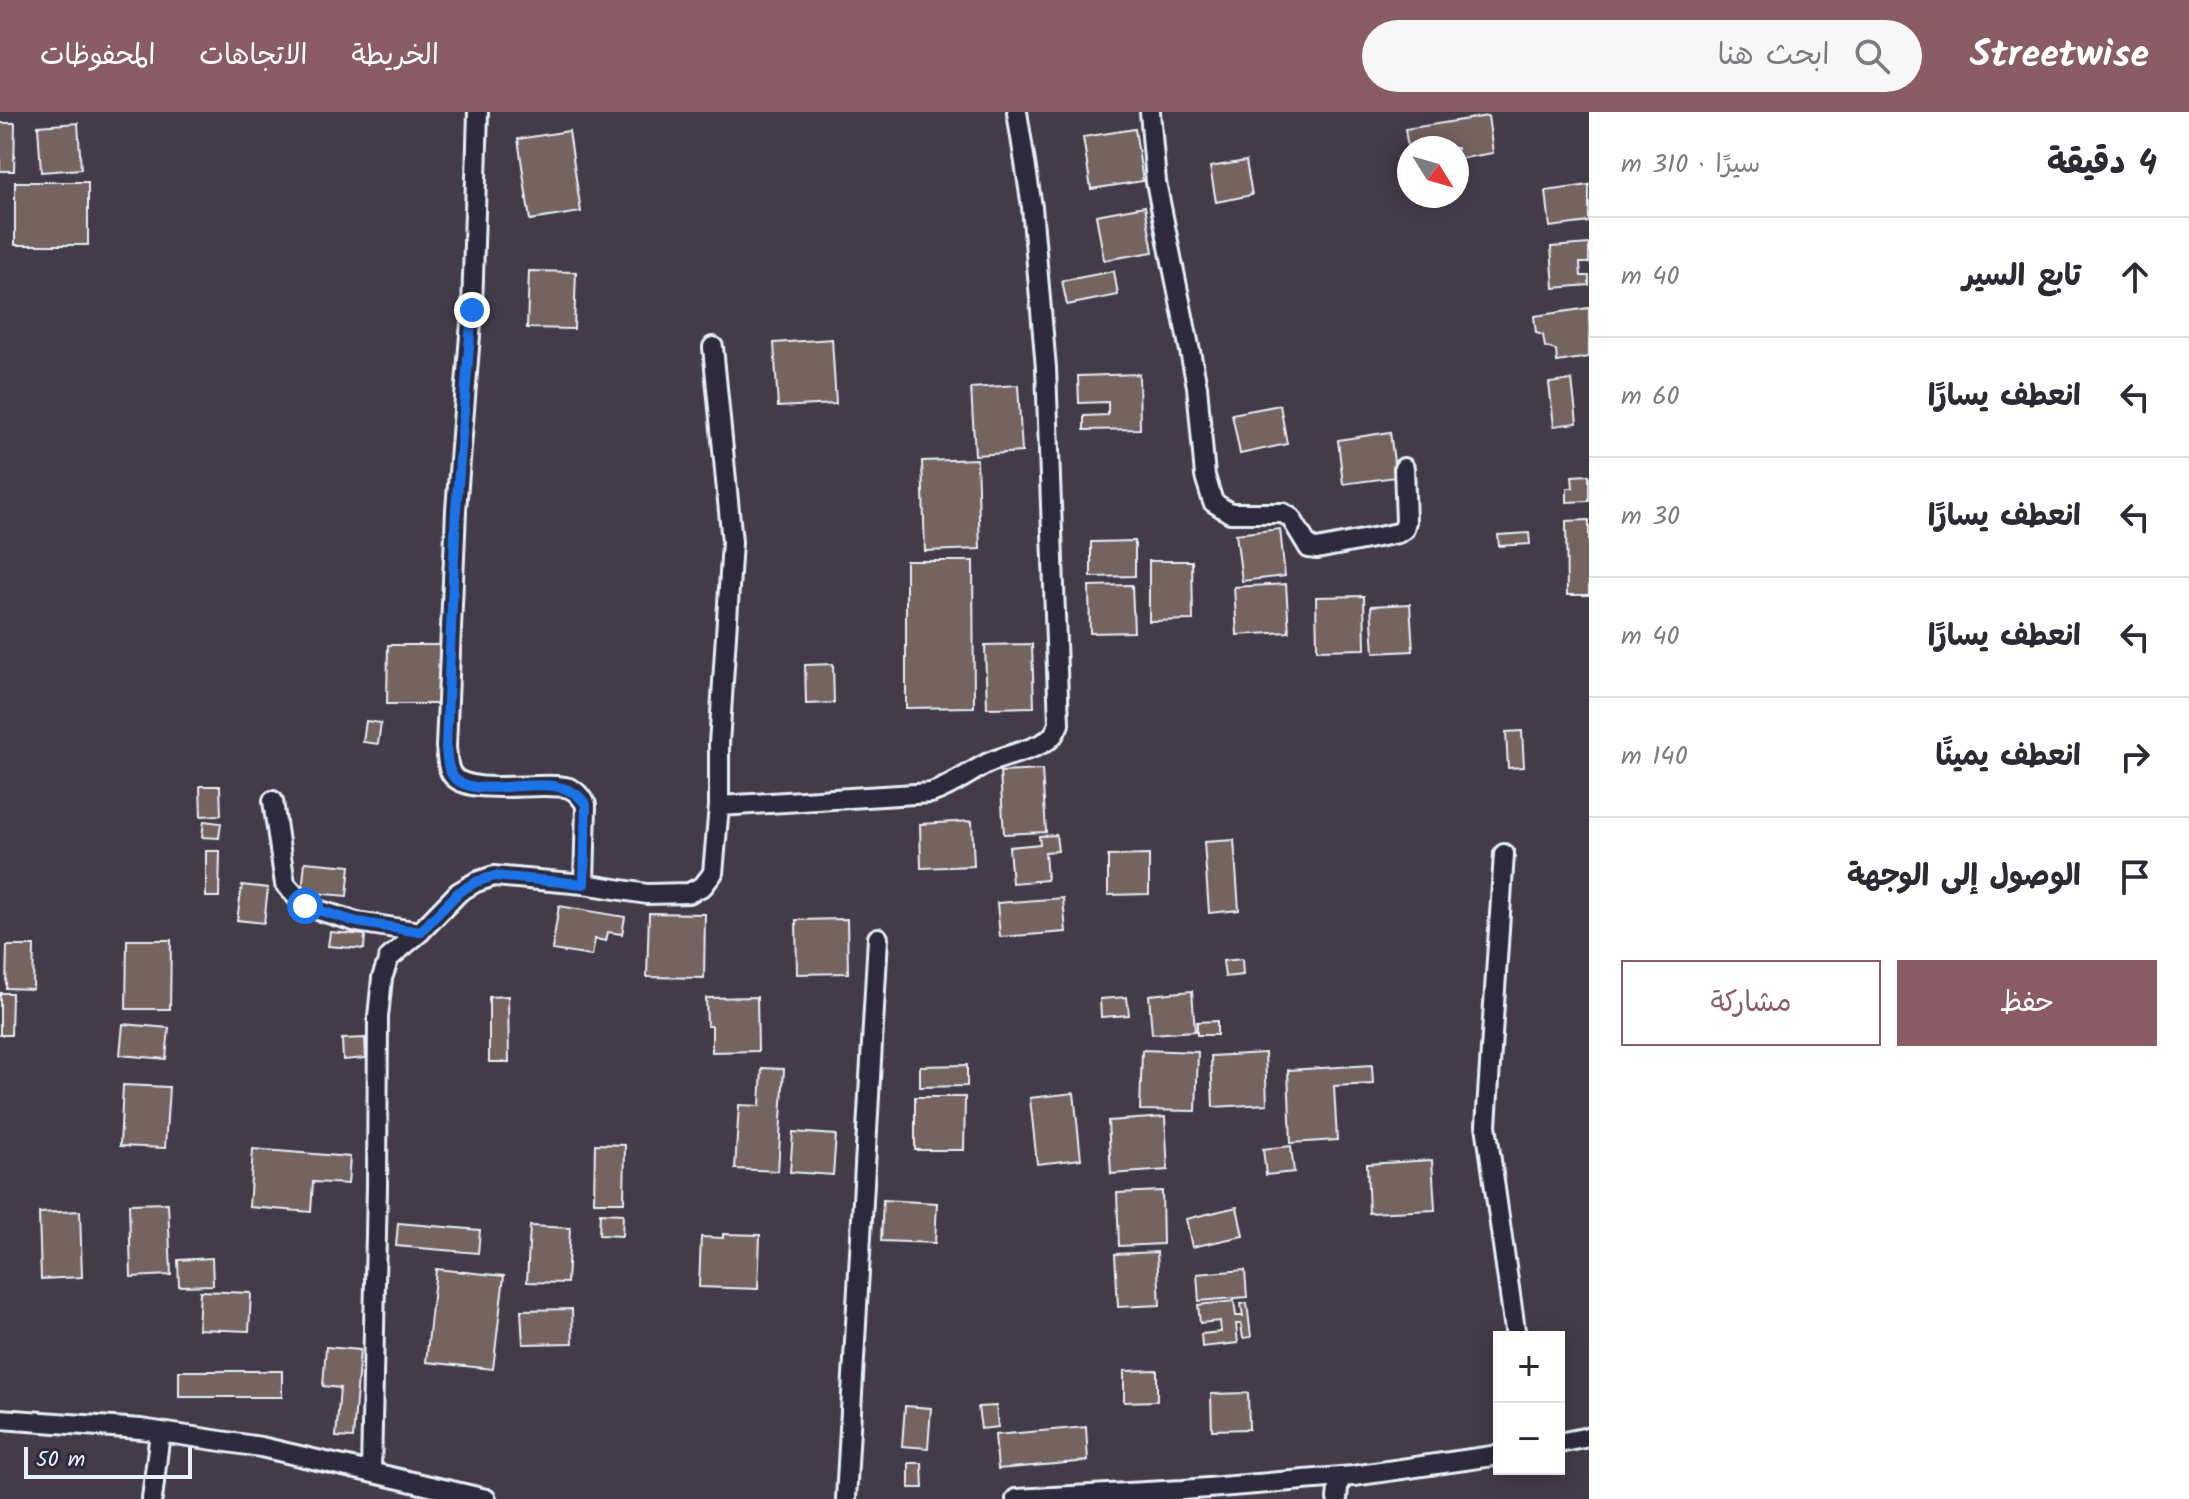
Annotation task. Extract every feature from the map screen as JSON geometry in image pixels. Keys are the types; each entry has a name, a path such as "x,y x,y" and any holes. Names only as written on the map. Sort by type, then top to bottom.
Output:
{"street":[{"path":"478,112 472,310 456,510 446,747 450,773 460,783 473,787 530,785 570,788 581,796 586,805 584,884"},
{"path":"719,806 931,793 985,764 1043,744 1053,737 1059,724 1046,368 1032,207 1017,112"},
{"path":"1150,112 1156,182 1197,386 1205,476 1213,502 1230,513 1283,513 1291,518 1309,548 1317,549 1398,533 1404,529 1404,468"},
{"path":"371,1472 378,1017 382,978 389,958 459,892 494,876 584,884 647,894 689,893 703,886 713,873 732,542 713,347"},
{"path":"273,801 285,884 305,906 357,922 420,932"},
{"path":"1504,854 1486,1125 1515,1331"},
{"path":"846,1499 878,938"},
{"path":"0,1419 160,1432 261,1447 486,1499"},
{"path":"152,1499 160,1432"},
{"path":"1565,1442 1589,1437"},
{"path":"1016,1499 1339,1478 1493,1456"},
{"path":"1337,1499 1339,1478"}],"building":[{"path":"1488,116 1493,153 1469,157 1469,136 1406,136 1405,129"},
{"path":"0,123 15,123 14,171 0,171"},
{"path":"78,123 81,169 41,172 38,126"},
{"path":"1135,129 1143,181 1091,189 1083,137"},
{"path":"569,131 581,212 530,220 518,139"},
{"path":"1246,161 1252,195 1216,202 1210,167"},
{"path":"15,182 88,182 88,245 15,245"},
{"path":"1589,185 1589,222 1550,227 1546,191"},
{"path":"1145,206 1153,252 1104,260 1096,215"},
{"path":"1589,244 1589,263 1580,263 1581,276 1589,276 1589,285 1554,288 1551,247"},
{"path":"529,271 576,272 574,329 527,328"},
{"path":"1114,271 1118,295 1067,305 1062,281"},
{"path":"1589,308 1589,357 1557,362 1556,350 1545,347 1543,335 1536,333 1534,316"},
{"path":"832,339 836,404 778,407 774,343"},
{"path":"1139,374 1140,429 1084,430 1084,416 1108,415 1108,402 1079,403 1078,376"},
{"path":"1572,380 1577,423 1554,426 1549,383"},
{"path":"1018,385 1022,452 975,455 971,388"},
{"path":"1280,405 1287,444 1240,454 1232,414"},
{"path":"1390,432 1396,477 1343,484 1338,440"},
{"path":"977,459 980,549 925,551 922,461"},
{"path":"1589,475 1589,501 1567,502 1567,488 1573,488 1572,476"},
{"path":"1589,520 1589,595 1567,595 1566,521"},
{"path":"1280,529 1285,576 1242,581 1236,534"},
{"path":"1529,533 1530,544 1499,546 1498,535"},
{"path":"1135,541 1135,576 1091,577 1091,542"},
{"path":"906,561 973,561 974,707 906,708"},
{"path":"1149,561 1192,561 1193,620 1149,621"},
{"path":"1286,584 1289,632 1237,635 1234,587"},
{"path":"1132,585 1134,632 1090,633 1089,586"},
{"path":"1364,596 1365,649 1317,650 1316,597"},
{"path":"1410,604 1413,651 1374,653 1371,606"},
{"path":"1032,644 1034,707 987,708 985,645"},
{"path":"388,645 439,645 439,704 387,704"},
{"path":"833,664 834,703 806,704 805,665"},
{"path":"366,721 381,723 378,744 363,742"},
{"path":"1522,731 1524,767 1508,768 1506,732"},
{"path":"1042,770 1046,832 1004,834 1000,772"},
{"path":"200,786 220,786 221,815 201,816"},
{"path":"204,821 221,823 219,838 202,837"},
{"path":"972,821 974,866 921,868 920,824"},
{"path":"1056,835 1058,851 1045,852 1047,880 1012,883 1009,847 1040,844 1039,836"},
{"path":"1234,840 1239,910 1209,913 1204,842"},
{"path":"206,851 220,851 219,897 206,897"},
{"path":"1149,855 1149,894 1108,895 1108,856"},
{"path":"305,862 350,866 347,896 302,892"},
{"path":"242,885 268,888 264,923 237,920"},
{"path":"1063,898 1066,932 1000,937 997,903"},
{"path":"559,906 625,917 622,934 608,932 606,941 595,939 592,956 552,950"},
{"path":"649,913 705,914 704,978 647,977"},
{"path":"847,919 848,973 797,974 796,920"},
{"path":"330,932 365,935 364,949 328,946"},
{"path":"127,940 171,940 170,1009 126,1009"},
{"path":"7,946 34,946 33,989 6,988"},
{"path":"1242,959 1243,975 1225,977 1223,961"},
{"path":"1192,991 1195,1031 1152,1034 1149,995"},
{"path":"0,993 12,993 11,1035 0,1035"},
{"path":"508,996 509,1062 489,1062 489,997"},
{"path":"757,997 758,1051 712,1052 712,1026 707,1026 706,998"},
{"path":"1127,997 1129,1015 1101,1017 1100,999"},
{"path":"1217,1021 1217,1035 1197,1035 1197,1022"},
{"path":"123,1024 169,1028 166,1059 120,1055"},
{"path":"365,1038 366,1058 343,1060 342,1039"},
{"path":"1142,1050 1198,1052 1196,1111 1140,1110"},
{"path":"1265,1053 1267,1104 1213,1107 1211,1056"},
{"path":"967,1065 967,1086 920,1087 920,1066"},
{"path":"1372,1065 1373,1084 1334,1086 1337,1140 1291,1143 1288,1070"},
{"path":"762,1068 784,1069 778,1171 735,1169 739,1105 760,1106"},
{"path":"123,1085 169,1087 165,1148 120,1146"},
{"path":"1074,1093 1081,1159 1037,1164 1030,1098"},
{"path":"915,1097 965,1097 964,1150 915,1150"},
{"path":"1165,1117 1168,1170 1111,1174 1108,1121"},
{"path":"793,1132 836,1135 833,1175 790,1172"},
{"path":"595,1144 625,1145 624,1202 594,1202"},
{"path":"1291,1146 1294,1172 1266,1175 1263,1149"},
{"path":"253,1149 350,1157 348,1184 313,1182 311,1212 249,1207"},
{"path":"1432,1160 1435,1210 1369,1213 1367,1164"},
{"path":"1162,1191 1163,1244 1119,1246 1117,1193"},
{"path":"883,1200 937,1203 935,1243 881,1241"},
{"path":"168,1203 171,1275 131,1277 129,1204"},
{"path":"1237,1207 1243,1236 1192,1247 1186,1219"},
{"path":"80,1211 82,1277 41,1279 39,1213"},
{"path":"600,1213 623,1214 622,1236 599,1235"},
{"path":"398,1223 480,1230 478,1253 396,1246"},
{"path":"530,1226 570,1228 567,1283 527,1282"},
{"path":"723,1234 760,1235 758,1289 699,1287 701,1237 723,1238"},
{"path":"1157,1252 1160,1305 1118,1307 1115,1254"},
{"path":"212,1258 213,1285 179,1286 178,1260"},
{"path":"436,1269 504,1276 493,1369 426,1362"},
{"path":"1245,1270 1247,1297 1199,1301 1197,1274"},
{"path":"200,1291 251,1293 249,1331 198,1329"},
{"path":"1234,1301 1236,1316 1243,1316 1241,1304 1247,1303 1251,1337 1243,1338 1241,1324 1236,1324 1238,1343 1202,1347 1201,1334 1221,1332 1220,1321 1200,1323 1198,1305"},
{"path":"572,1309 573,1343 523,1344 521,1310"},
{"path":"326,1347 360,1350 353,1438 336,1437 340,1388 323,1386"},
{"path":"1157,1370 1157,1401 1124,1402 1124,1371"},
{"path":"179,1371 282,1371 282,1397 179,1397"},
{"path":"1248,1393 1249,1429 1212,1430 1211,1394"},
{"path":"905,1406 931,1408 928,1448 902,1446"},
{"path":"996,1406 998,1427 981,1429 978,1407"},
{"path":"1086,1427 1088,1461 998,1469 995,1435"},
{"path":"909,1463 922,1463 923,1488 909,1488"}],"route":[{"path":"305,906 357,922 420,932 459,892 494,876 584,884 586,805 581,796 570,788 530,785 473,787 460,783 450,773 446,747 456,510 472,310"}]}
